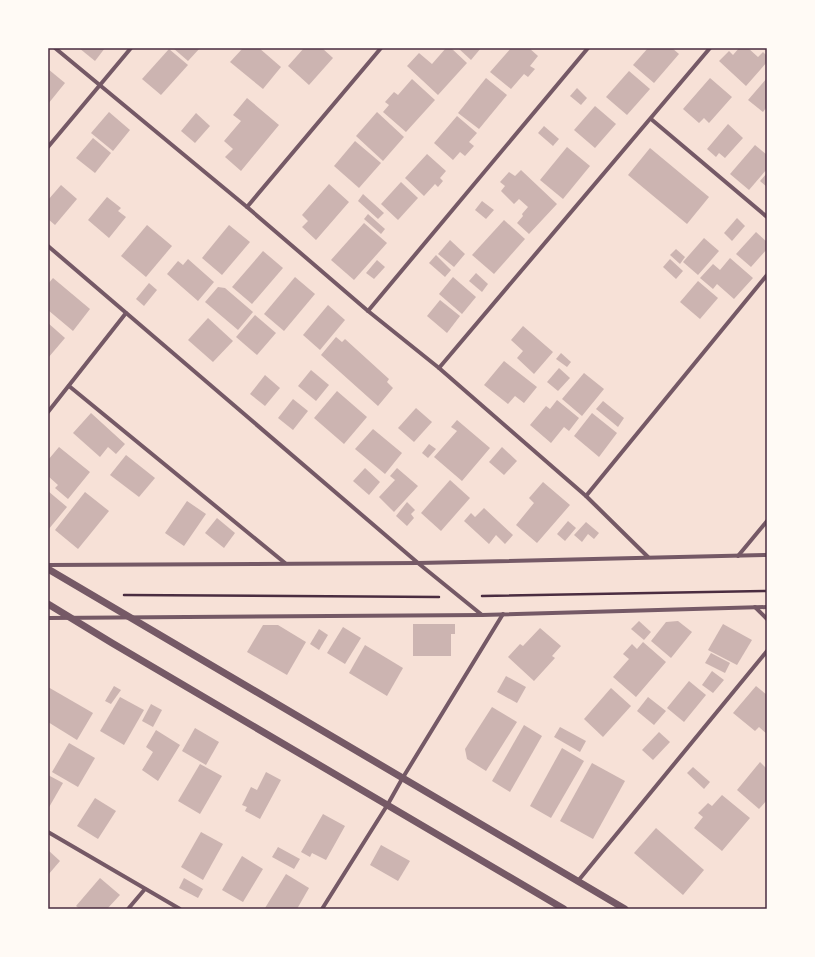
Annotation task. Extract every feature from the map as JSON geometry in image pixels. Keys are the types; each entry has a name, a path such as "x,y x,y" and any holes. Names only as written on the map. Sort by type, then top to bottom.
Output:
{"street":[{"path":"55,48 247,207 368,311 439,368 586,496 648,557"},
{"path":"48,147 131,48"},
{"path":"247,207 381,48"},
{"path":"368,311 588,48"},
{"path":"439,368 710,48"},
{"path":"651,119 767,217"},
{"path":"48,246 418,563 482,615"},
{"path":"586,496 767,275"},
{"path":"48,412 126,313"},
{"path":"69,386 285,563"},
{"path":"738,556 767,521"},
{"path":"48,565 418,563 767,555"},
{"path":"48,569 402,779 625,909"},
{"path":"48,604 564,909"},
{"path":"755,607 767,619"},
{"path":"48,618 482,615 767,607"},
{"path":"322,909 388,804 503,614"},
{"path":"578,881 767,651"},
{"path":"48,832 180,909"},
{"path":"128,909 145,889"}],"path":[{"path":"119,596 460,597 767,591"}],"building":[{"path":"79,48 105,48 95,61"},
{"path":"173,48 200,48 188,61"},
{"path":"243,48 259,48 281,67 263,89 230,62"},
{"path":"304,48 322,48 333,58 309,85 288,66"},
{"path":"446,48 451,48 467,63 438,95 407,66 419,53 432,64"},
{"path":"458,48 481,48 471,60"},
{"path":"511,48 529,48 538,56 530,66 535,69 528,77 524,74 511,89 490,72"},
{"path":"648,48 672,48 679,54 654,83 633,65"},
{"path":"739,48 748,48 758,57 763,52 767,56 767,62 746,86 719,61 729,51 733,55"},
{"path":"169,49 188,65 161,95 142,79"},
{"path":"48,69 65,83 48,104"},
{"path":"629,71 650,89 627,115 606,97"},
{"path":"486,78 507,95 479,129 458,113"},
{"path":"710,78 732,97 709,123 704,118 699,123 683,109"},
{"path":"767,78 767,108 763,112 748,100"},
{"path":"412,79 435,100 406,132 383,112 389,105 385,102 394,92 398,95"},
{"path":"577,88 587,98 581,105 570,96"},
{"path":"247,98 279,125 241,171 225,157 233,149 224,141 241,121 233,115"},
{"path":"595,106 616,124 595,148 574,130"},
{"path":"109,112 130,130 113,151 91,133"},
{"path":"377,112 404,137 383,161 356,136"},
{"path":"196,113 210,126 195,143 181,131"},
{"path":"457,116 477,133 469,142 474,146 465,156 460,152 453,160 434,143"},
{"path":"728,124 743,138 725,158 719,153 716,157 707,149"},
{"path":"544,126 559,139 553,146 538,133"},
{"path":"93,138 111,153 95,173 76,158"},
{"path":"355,141 381,163 359,188 334,166"},
{"path":"755,145 767,155 767,169 749,190 730,174"},
{"path":"567,147 590,166 563,199 540,180"},
{"path":"650,148 709,197 687,224 628,175"},
{"path":"427,154 446,171 440,178 443,181 438,187 435,184 424,196 405,178"},
{"path":"521,170 557,204 529,234 517,223 528,207 519,199 514,204 501,191 505,186 500,182 509,172 515,176"},
{"path":"767,173 767,187 760,181"},
{"path":"401,182 418,198 398,220 381,204"},
{"path":"329,184 349,202 316,240 302,227 308,221 302,215"},
{"path":"61,185 77,199 55,225 48,219 48,200"},
{"path":"363,194 384,213 378,219 358,201"},
{"path":"107,197 121,208 118,211 126,217 109,238 88,220"},
{"path":"482,201 494,210 486,219 475,210"},
{"path":"368,214 385,229 381,234 364,219"},
{"path":"737,218 745,226 732,241 724,233"},
{"path":"504,220 525,239 494,274 472,255"},
{"path":"364,223 387,243 354,280 331,260"},
{"path":"147,225 172,246 146,277 121,256"},
{"path":"229,225 250,242 222,275 202,258"},
{"path":"756,232 767,242 767,249 751,267 736,254"},
{"path":"704,238 719,251 698,275 683,262"},
{"path":"450,240 465,254 454,267 438,254"},
{"path":"676,249 685,257 680,264 670,255"},
{"path":"263,251 283,268 252,304 232,287"},
{"path":"436,255 451,270 445,277 429,263"},
{"path":"730,258 753,278 734,299 717,284 713,289 700,278 713,264 720,270"},
{"path":"188,259 214,282 198,301 167,274 178,261 183,265"},
{"path":"670,259 683,271 676,279 663,267"},
{"path":"377,260 385,267 374,279 366,273"},
{"path":"476,273 488,284 482,292 469,281"},
{"path":"295,277 315,294 284,331 264,314"},
{"path":"453,277 476,297 462,314 439,294"},
{"path":"53,278 90,309 73,331 48,310 48,284"},
{"path":"698,281 718,298 700,319 680,302"},
{"path":"149,283 157,290 144,306 136,299"},
{"path":"218,287 225,288 253,312 238,330 205,302"},
{"path":"440,300 460,316 447,333 427,316"},
{"path":"328,305 345,320 320,350 303,335"},
{"path":"255,315 276,333 257,355 236,337"},
{"path":"208,318 233,341 213,362 188,340"},
{"path":"48,323 65,338 48,358"},
{"path":"523,326 553,352 534,374 517,358 523,351 511,340"},
{"path":"336,337 342,342 345,339 389,379 387,382 393,388 378,406 321,355"},
{"path":"561,353 571,362 567,367 556,359"},
{"path":"504,361 537,387 524,403 515,396 508,404 484,385"},
{"path":"559,368 570,378 558,391 547,382"},
{"path":"311,370 329,385 316,401 298,386"},
{"path":"584,373 604,389 582,416 562,399"},
{"path":"265,375 280,388 265,406 250,394"},
{"path":"337,391 367,417 344,444 314,418"},
{"path":"293,399 308,411 293,430 278,418"},
{"path":"557,400 579,418 569,431 564,427 551,443 530,425 546,406 550,409"},
{"path":"603,401 624,418 618,427 596,409"},
{"path":"416,408 432,422 414,442 398,428"},
{"path":"91,413 125,444 116,454 108,447 100,457 73,433"},
{"path":"592,413 617,433 599,457 574,436"},
{"path":"457,420 490,448 462,481 434,457 457,431 451,427"},
{"path":"373,429 402,453 385,474 355,449"},
{"path":"429,444 436,449 428,458 422,453"},
{"path":"59,447 90,472 68,499 55,488 58,485 48,476 48,460"},
{"path":"502,447 517,461 504,475 489,462"},
{"path":"126,455 155,478 139,497 110,475"},
{"path":"365,468 380,482 369,495 353,481"},
{"path":"397,468 418,486 394,512 379,497 395,480 390,476"},
{"path":"450,480 470,498 441,531 421,513"},
{"path":"543,482 570,505 537,543 516,525 534,503 529,498"},
{"path":"48,491 67,507 48,530"},
{"path":"85,492 109,511 78,549 55,530"},
{"path":"187,501 206,514 184,546 165,533"},
{"path":"407,502 415,510 411,514 414,518 407,526 396,516"},
{"path":"484,508 513,535 505,544 496,535 489,544 464,521 471,513 475,517"},
{"path":"217,518 235,533 224,548 205,533"},
{"path":"568,521 576,528 565,541 557,534"},
{"path":"586,522 599,533 594,539 588,534 582,542 574,535"},
{"path":"639,621 651,632 644,640 631,629"},
{"path":"678,621 692,632 671,658 651,641 666,622"},
{"path":"413,624 455,624 455,634 451,634 451,656 413,656"},
{"path":"723,624 752,640 737,665 708,650"},
{"path":"263,625 278,625 306,642 287,675 247,652"},
{"path":"343,627 361,638 345,664 327,653"},
{"path":"540,628 561,646 552,656 555,658 534,681 508,657 520,644 523,646"},
{"path":"319,629 328,635 319,650 310,644"},
{"path":"643,642 666,662 636,697 613,677 629,659 623,654 632,644 637,649"},
{"path":"365,645 403,668 387,696 349,673"},
{"path":"711,653 730,663 725,673 705,663"},
{"path":"712,671 724,680 713,693 702,685"},
{"path":"506,676 526,687 517,703 497,692"},
{"path":"689,681 706,695 684,722 667,708"},
{"path":"114,686 121,690 111,704 105,701"},
{"path":"756,686 767,695 767,734 759,727 755,731 733,713"},
{"path":"48,687 93,713 77,740 48,722"},
{"path":"611,688 631,706 603,737 584,719"},
{"path":"120,697 144,710 124,745 100,731"},
{"path":"648,697 666,711 654,725 637,711"},
{"path":"151,704 162,710 153,727 142,721"},
{"path":"492,707 517,722 486,771 467,759 465,749"},
{"path":"524,725 542,736 510,792 492,781"},
{"path":"560,727 586,741 580,752 554,737"},
{"path":"195,728 219,742 206,765 182,751"},
{"path":"156,730 180,745 158,781 142,770 153,752 146,747"},
{"path":"659,732 670,742 653,760 642,750"},
{"path":"69,743 95,758 78,787 52,772"},
{"path":"562,748 584,761 551,818 530,806"},
{"path":"760,762 767,769 767,800 759,809 737,790"},
{"path":"592,763 625,781 593,839 560,821"},
{"path":"200,764 222,776 200,814 178,801"},
{"path":"693,767 710,782 704,789 687,773"},
{"path":"266,772 281,780 260,819 245,811 247,807 242,805 251,787 257,790"},
{"path":"48,775 63,783 48,809"},
{"path":"722,795 750,818 722,851 694,828 703,817 698,813 708,803 712,806"},
{"path":"95,798 116,811 98,839 77,826"},
{"path":"323,814 345,826 326,860 312,853 310,857 301,852"},
{"path":"656,828 704,870 683,895 634,853"},
{"path":"201,832 223,844 203,880 181,867"},
{"path":"381,845 410,861 398,881 370,865"},
{"path":"278,847 300,859 294,869 272,857"},
{"path":"48,850 60,861 48,875"},
{"path":"242,856 263,869 243,902 222,890"},
{"path":"286,874 309,888 297,909 266,909 265,908"},
{"path":"100,878 120,895 107,909 80,909 76,906"},
{"path":"184,878 203,889 198,898 179,888"}]}
